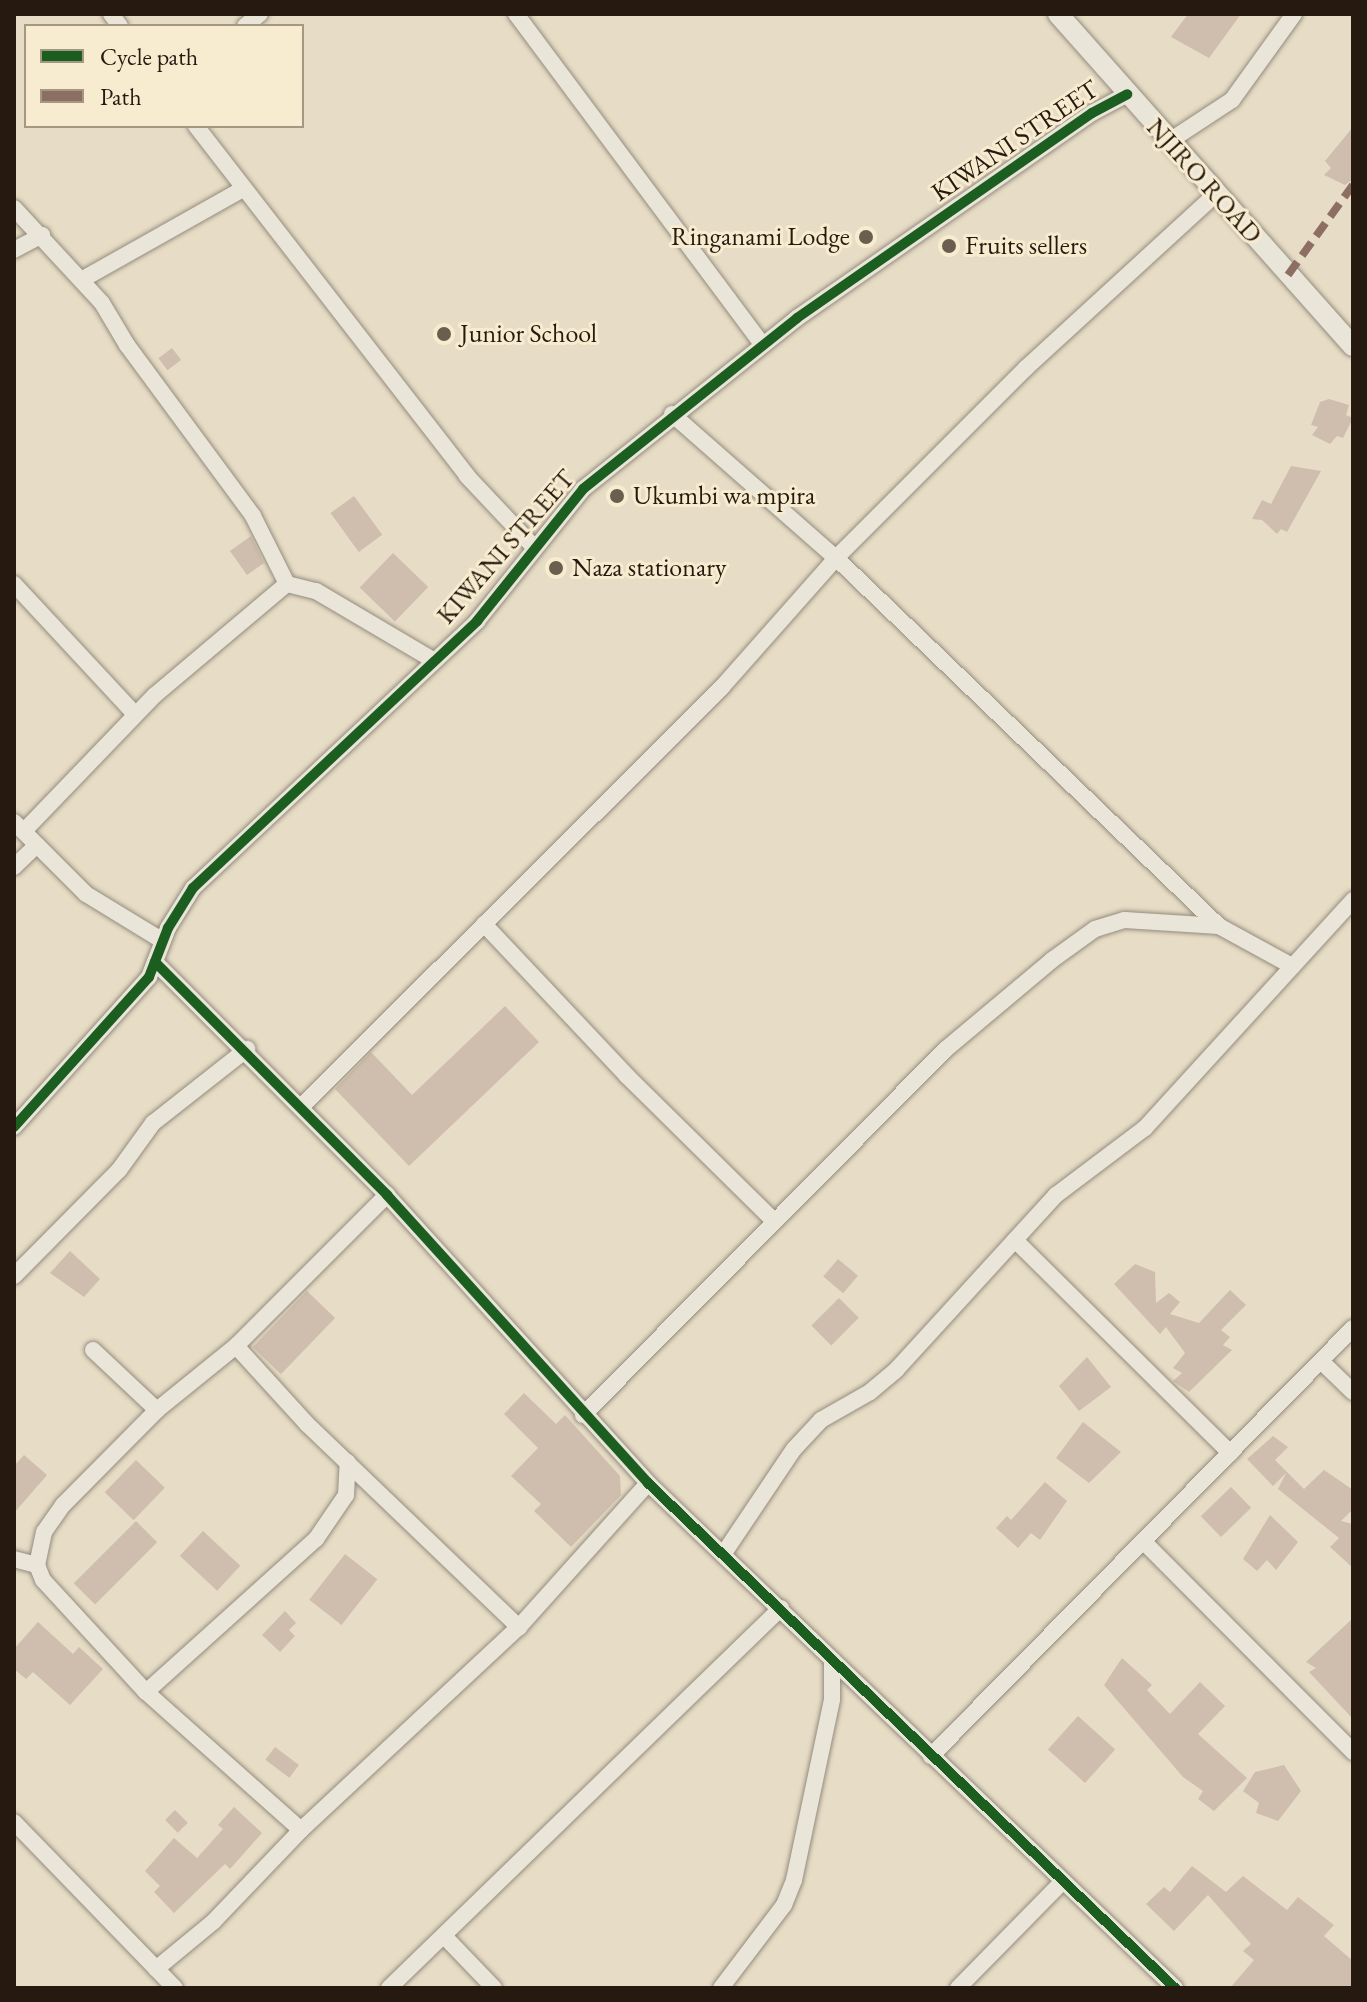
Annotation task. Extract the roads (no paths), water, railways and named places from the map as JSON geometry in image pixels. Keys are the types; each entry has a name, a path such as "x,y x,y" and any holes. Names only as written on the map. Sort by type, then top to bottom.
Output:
{"street":[{"path":"516,14 762,344"},
{"name":"NJIRO ROAD","path":"1058,14 1215,195 1353,346"},
{"path":"1168,142 1232,100 1294,14"},
{"name":"KIWANI STREET","path":"14,1127 136,993 155,962 179,908 210,870 492,606 533,546 583,489 762,344 1092,113 1127,94"},
{"path":"197,128 467,476 533,546"},
{"path":"83,279 243,189"},
{"path":"302,1106 722,687 836,558 1026,368 1215,195"},
{"path":"14,208 83,279 253,516 287,584 316,591 433,660"},
{"path":"14,250 42,235"},
{"path":"672,414 836,558 1219,926 1292,966"},
{"path":"14,584 135,714"},
{"path":"163,941 86,894 19,826 135,714 287,584"},
{"path":"14,867 37,845"},
{"path":"724,1553 794,1449 821,1420 870,1392 897,1369 1056,1195 1145,1128 1353,900"},
{"path":"583,1415 946,1049 1095,929 1125,920 1219,926"},
{"path":"484,924 627,1076 774,1221"},
{"path":"155,962 247,1049 387,1195 583,1415 648,1483 1175,1988"},
{"path":"14,1276 119,1170 153,1123 247,1049"},
{"path":"301,1830 146,1692 43,1580 37,1565 44,1532 63,1505 157,1410 236,1346 387,1195"},
{"path":"1015,1240 1230,1453"},
{"path":"931,1756 1353,1328"},
{"path":"236,1346 348,1462 519,1627"},
{"path":"93,1350 157,1410"},
{"path":"1322,1362 1353,1392"},
{"path":"146,1692 316,1539 346,1495 348,1462"},
{"path":"156,1969 213,1922 301,1830 519,1627 648,1483"},
{"path":"1143,1541 1353,1752"},
{"path":"14,1559 37,1565"},
{"path":"389,1988 446,1938 781,1608"},
{"path":"721,1988 784,1905 794,1880 832,1699 832,1660"},
{"path":"14,1822 175,1988"},
{"path":"958,1988 1062,1882"},
{"path":"446,1938 494,1988"}],"place":[{"name":"Ringanami Lodge","path":"866,237"},
{"name":"Fruits sellers","path":"949,246"},
{"name":"Junior School","path":"444,334"},
{"name":"Ukumbi wa mpira","path":"617,496"},
{"name":"Naza stationary","path":"556,568"}]}
